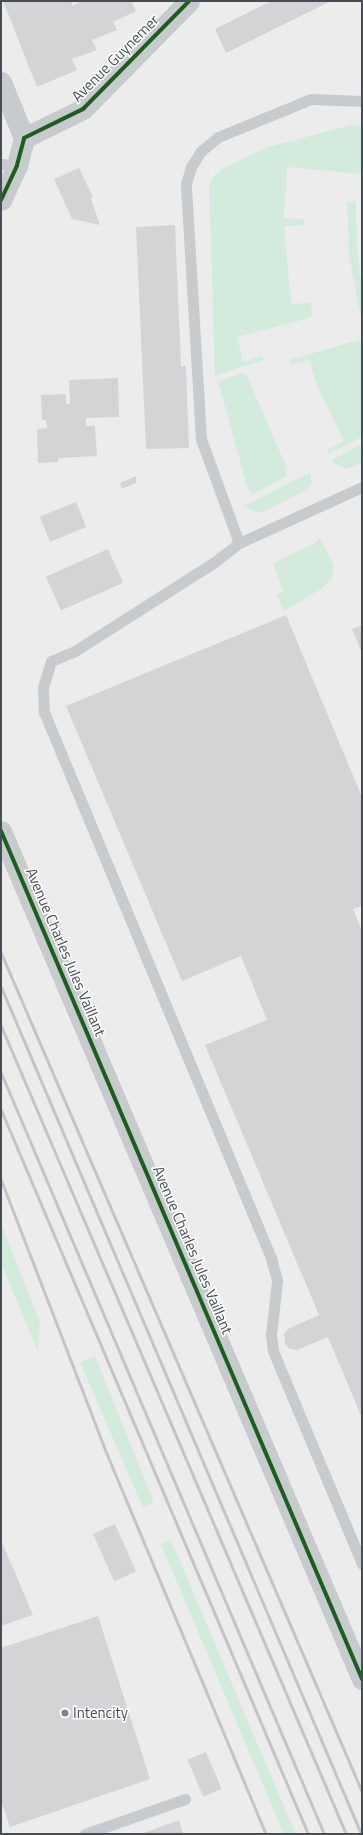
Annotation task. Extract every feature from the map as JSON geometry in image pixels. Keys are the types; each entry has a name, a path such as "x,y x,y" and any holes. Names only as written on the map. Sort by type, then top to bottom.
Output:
{"street":[{"name":"Avenue Guynemer","path":"24,138 83,109 189,1"},
{"path":"1,82 24,138 9,165 1,200"},
{"name":"Avenue Charles Jules Vaillant","path":"1,831 362,1679"}],"lane":[{"path":"239,543 201,440 186,184 191,167 202,151 218,137 311,100 362,100"},
{"path":"362,487 239,543 213,563 75,651 51,661 43,688 44,712 272,1258 277,1281 271,1335 273,1351 362,1564"},
{"path":"85,1834 185,1799"}],"green space":[{"path":"351,125 362,126 362,174 287,167 284,218 304,219 304,225 284,226 291,304 311,303 312,314 309,318 237,337 243,362 262,356 264,360 215,376 209,185 214,176 222,169 268,147"},
{"path":"356,201 357,247 362,291 362,323 349,257 347,202"},
{"path":"362,339 362,437 328,454 327,450 344,441 318,388 309,360 290,365 289,360"},
{"path":"243,373 248,378 286,466 287,476 253,494 248,490 218,381"},
{"path":"362,444 362,463 346,469 334,463 332,460"},
{"path":"310,472 312,484 306,490 263,512 252,511 245,506"},
{"path":"320,538 334,565 332,578 321,589 284,611 277,595 283,592 273,563 315,543"},
{"path":"1,1223 40,1322 38,1352 1,1263"},
{"path":"95,1356 154,1502 143,1508 80,1362"},
{"path":"171,1540 296,1834 284,1834 161,1544"}],"building":[{"path":"3,1 71,1 73,6 81,1 136,1 132,3 136,11 113,22 117,30 92,40 97,50 72,59 77,70 37,87"},
{"path":"271,1 331,1 226,53 215,29"},
{"path":"79,168 93,197 91,199 100,225 72,219 54,179"},
{"path":"175,225 181,366 186,366 189,448 146,449 136,227"},
{"path":"118,378 119,417 86,418 86,426 95,426 97,456 58,458 58,462 38,463 37,429 47,428 46,420 42,420 41,395 66,394 66,404 70,404 69,380"},
{"path":"136,476 136,483 122,489 120,483"},
{"path":"76,502 86,527 50,542 40,517"},
{"path":"108,549 123,583 61,610 46,577"},
{"path":"286,615 362,797 362,906 353,909 362,931 362,1418 328,1337 297,1350 290,1349 285,1344 284,1334 288,1329 319,1315 205,1045 267,1020 241,956 182,981 66,706"},
{"path":"362,625 362,653 352,629"},
{"path":"115,1524 136,1572 114,1581 93,1534"},
{"path":"1,1540 33,1615 1,1626"},
{"name":"Intencity","path":"98,1616 150,1779 10,1827 1,1801 1,1648"},
{"path":"206,1752 222,1789 203,1797 188,1760"},
{"path":"179,1820 183,1834 141,1834"}],"railway":[{"path":"1,953 362,1792"},
{"path":"1,987 361,1834"},
{"path":"1,1026 346,1834"},
{"path":"1,1073 324,1834"},
{"path":"1,1110 308,1834"},
{"path":"1,1180 103,1445 266,1834"}],"cycle path":[{"path":"1,200 17,165 24,138 83,109 189,1"},
{"path":"1,831 362,1679"}],"place":[{"name":"Intencity","path":"65,1713"}]}
